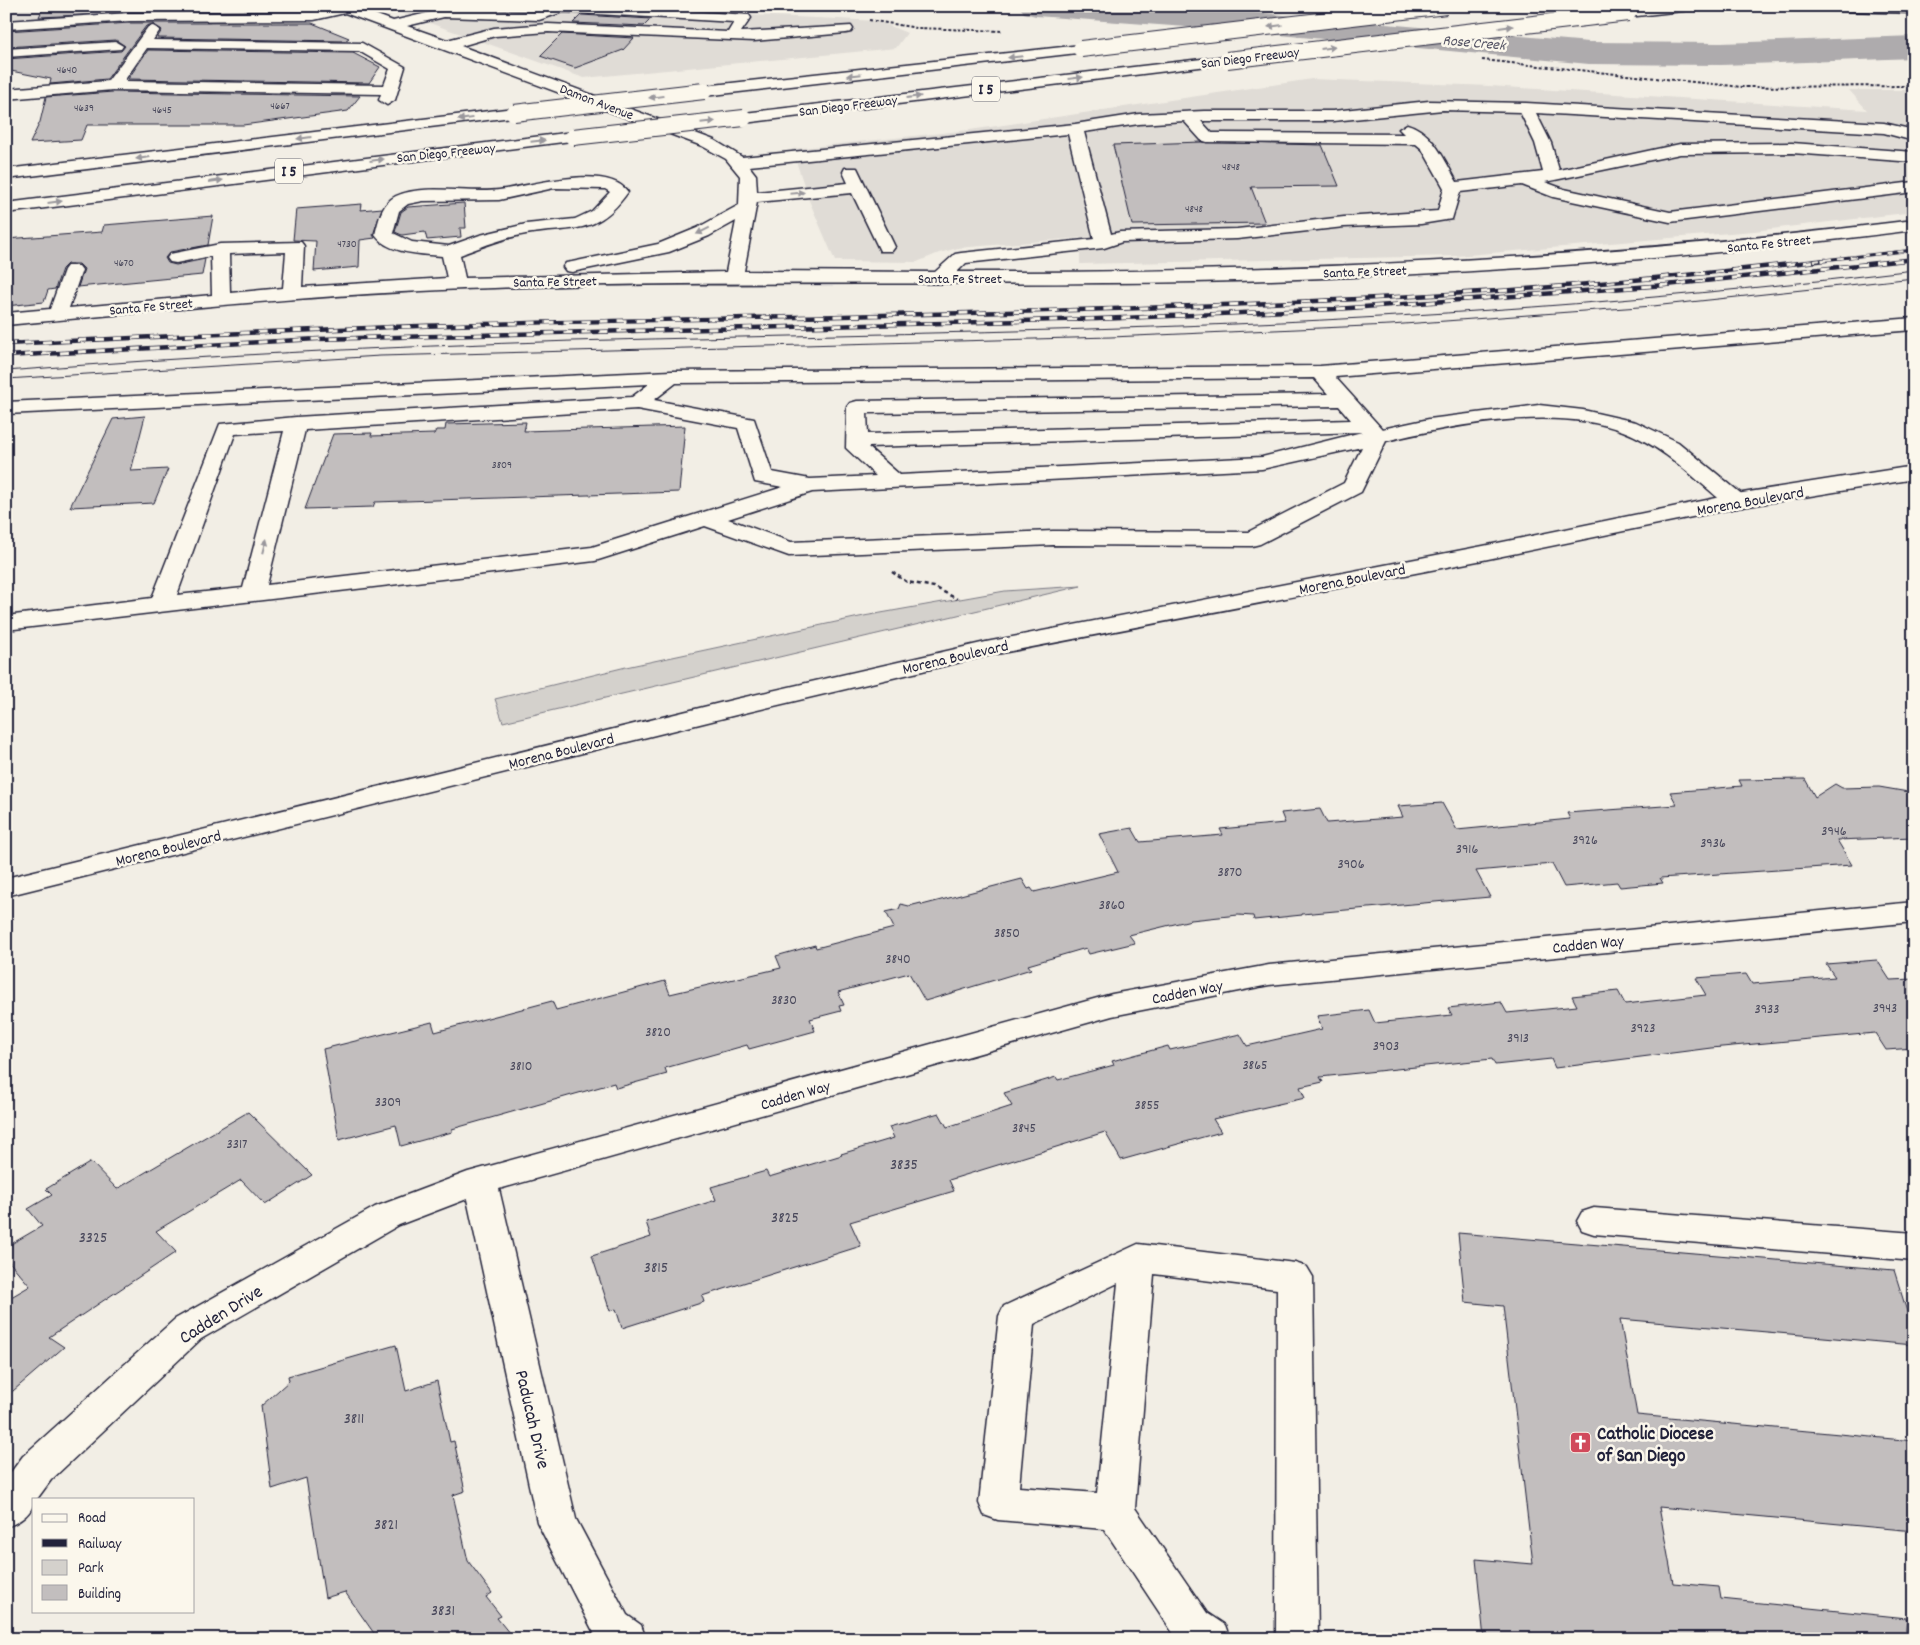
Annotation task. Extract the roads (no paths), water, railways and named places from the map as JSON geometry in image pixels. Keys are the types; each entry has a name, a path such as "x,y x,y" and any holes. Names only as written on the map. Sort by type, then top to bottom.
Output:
{"main road":[{"name":"San Diego Freeway","path":"6,174 514,113 1446,6"},
{"name":"San Diego Freeway","path":"6,208 376,160 1691,6"},
{"path":"1812,6 1892,10 1914,9"},
{"path":"6,25 163,17 314,16 342,7"},
{"name":"Damon Avenue","path":"342,7 708,143 740,162"},
{"path":"390,26 444,13 538,16 562,8 744,18 732,36"},
{"path":"538,16 548,28"},
{"path":"113,85 163,17"},
{"path":"443,46 494,32 548,28 754,37 846,29"},
{"path":"6,94 113,85 389,95 398,67 362,47 143,44"},
{"path":"6,53 116,46"},
{"path":"734,277 748,203 748,175 740,162 1075,129 1100,123 1256,115 1340,116 1417,107 1526,108 1884,128 1914,136"},
{"path":"1526,108 1543,144 1553,176"},
{"path":"939,278 961,258 1104,243 1120,237 1237,234 1344,222 1421,220 1446,215 1452,188 1429,146 1386,112"},
{"path":"1189,117 1207,137 1420,139"},
{"path":"1075,129 1104,243"},
{"path":"1452,188 1553,176 1680,149 1792,148 1914,157"},
{"path":"841,152 886,248"},
{"path":"1893,172 1914,171"},
{"path":"1524,180 1559,193 1670,217 1914,186"},
{"path":"554,183 608,184 615,187 619,192 598,215 579,224 526,229 450,252 394,244 384,235 391,208 402,200 423,196 502,207 554,183"},
{"path":"489,282 629,257 663,248 703,232 748,203 858,187"},
{"path":"1626,208 1663,200"},
{"path":"495,237 502,207"},
{"name":"Santa Fe Street","path":"6,319 292,294 489,282 734,277 1193,276 1450,267 1749,245 1914,225"},
{"path":"176,258 220,249 295,246 292,294"},
{"path":"220,249 221,300"},
{"path":"450,252 457,284"},
{"path":"57,315 72,270"},
{"path":"6,408 671,377 1320,372 1914,324"},
{"path":"1320,372 1372,431"},
{"path":"638,402 671,377"},
{"path":"895,482 857,448 857,407 1344,400"},
{"path":"162,604 228,428 638,402 747,423 763,477 810,486 1262,464 1372,431"},
{"path":"857,441 1372,431 1539,410 1583,416 1629,426 1670,447 1736,501"},
{"path":"253,594 296,423"},
{"path":"706,519 789,549 1053,538 1252,539 1354,487 1372,431"},
{"name":"Morena Boulevard","path":"6,887 736,707 968,652 1736,501 1914,472"},
{"path":"6,623 596,554 810,486"},
{"name":"Cadden Way","path":"480,1181 1112,1006 1269,975 1914,912"},
{"name":"Cadden Drive","path":"6,1510 37,1468 188,1329 387,1216 480,1181"},
{"name":"Paducah Drive","path":"480,1181 557,1522 613,1629 626,1639"},
{"path":"1594,1221 1914,1247"},
{"path":"1115,1512 998,1503 1016,1316 1138,1258 1295,1276 1297,1639"},
{"path":"1138,1258 1115,1512 1193,1627 1210,1639"}],"waterway":[{"name":"Rose Creek","path":"1036,6 1227,20 1589,53 1721,54 1914,47"}],"tram line":[{"path":"6,371 218,356 430,346 1069,330 1405,316 1660,297 1914,270"},
{"path":"6,379 380,356 1111,337 1390,325 1653,306 1914,278"}],"railway":[{"path":"1814,261 1914,250"},
{"path":"1895,261 1914,259"},
{"path":"6,344 482,324 958,313 1314,301 1580,285 1826,260"},
{"path":"6,356 318,339 1098,319 1336,309 1666,285 1906,260"}],"place":[{"name":"Catholic Diocese of San Diego","path":"1581,1443"}]}
